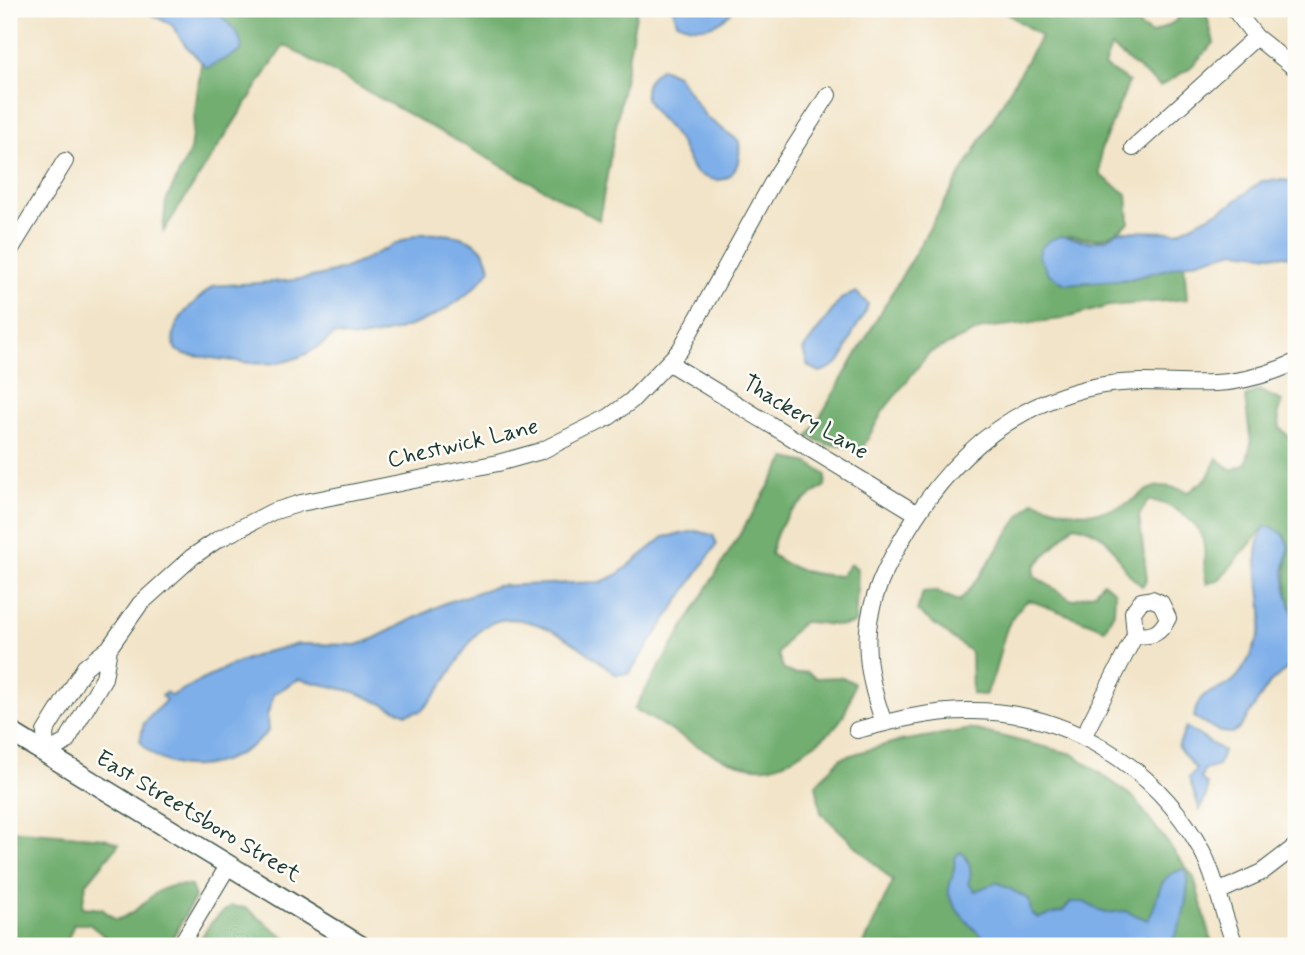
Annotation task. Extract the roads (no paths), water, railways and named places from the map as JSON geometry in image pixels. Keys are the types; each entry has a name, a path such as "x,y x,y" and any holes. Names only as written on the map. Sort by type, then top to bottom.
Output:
{"main road":[{"name":"East Streetsboro Street","path":"9,731 361,946"}],"street":[{"path":"1234,9 1255,37 1296,69"},
{"path":"1133,148 1255,37"},
{"name":"Chestwick Lane","path":"109,648 104,678 66,742 46,753 46,732 85,667 109,648 140,604 166,579 192,557 242,526 301,503 498,463 541,451 609,417 631,401 669,363 701,316 754,215 828,95"},
{"path":"9,252 65,161"},
{"path":"884,723 870,675 868,629 878,587 916,513 944,476 980,440 1023,412 1048,400 1100,385 1127,382 1233,382 1261,376 1296,362"},
{"name":"Thackery Lane","path":"669,363 916,513"},
{"path":"1083,737 1135,635"},
{"path":"857,730 952,711 984,711 1032,718 1083,737 1126,763 1161,794 1203,853 1236,946"},
{"path":"1218,892 1272,866 1296,846"},
{"path":"180,946 228,866"}],"water":[{"path":"141,9 196,9 206,15 219,14 238,35 241,51 207,68 185,45 172,25"},
{"path":"673,9 734,9 715,24 693,27 677,22"},
{"path":"661,68 677,75 706,117 739,141 738,162 730,176 715,180 695,172 677,138 649,104 646,87 650,78"},
{"path":"1262,181 1296,182 1296,255 1292,257 1235,251 1130,279 1065,284 1048,273 1039,257 1040,249 1049,240 1061,236 1091,242 1106,239 1119,231 1178,232 1227,207"},
{"path":"421,234 454,235 473,242 487,257 490,269 464,296 433,316 379,335 357,338 334,335 304,355 276,363 247,363 193,356 176,350 173,340 178,322 213,286 294,280 326,274"},
{"path":"856,292 868,304 842,358 835,366 820,372 808,366 803,350 841,299"},
{"path":"1265,527 1272,527 1283,534 1289,547 1284,572 1296,624 1296,661 1270,683 1240,728 1232,733 1220,732 1194,717 1204,695 1227,685 1238,676 1258,638 1262,609 1257,553"},
{"path":"696,531 713,535 717,544 629,674 615,674 567,638 547,628 527,621 507,619 489,624 474,637 443,685 421,711 406,714 355,692 299,679 274,694 267,716 268,731 241,753 223,761 187,766 169,763 153,755 140,741 144,723 166,700 162,696 166,692 171,696 231,665 265,652 298,644 357,645 445,603 496,586 601,582 617,575 664,537"},
{"path":"1186,727 1223,751 1218,766 1204,770 1201,779 1207,784 1207,793 1200,810 1189,778 1196,769 1178,747"},
{"path":"960,852 970,866 968,883 975,891 997,882 1029,899 1031,913 1038,918 1063,911 1071,902 1084,902 1105,913 1125,911 1148,920 1167,877 1184,869 1187,895 1182,920 1168,944 1146,936 1136,946 1050,949 1000,946 978,933 962,917 951,900 949,890 954,858"}]}
